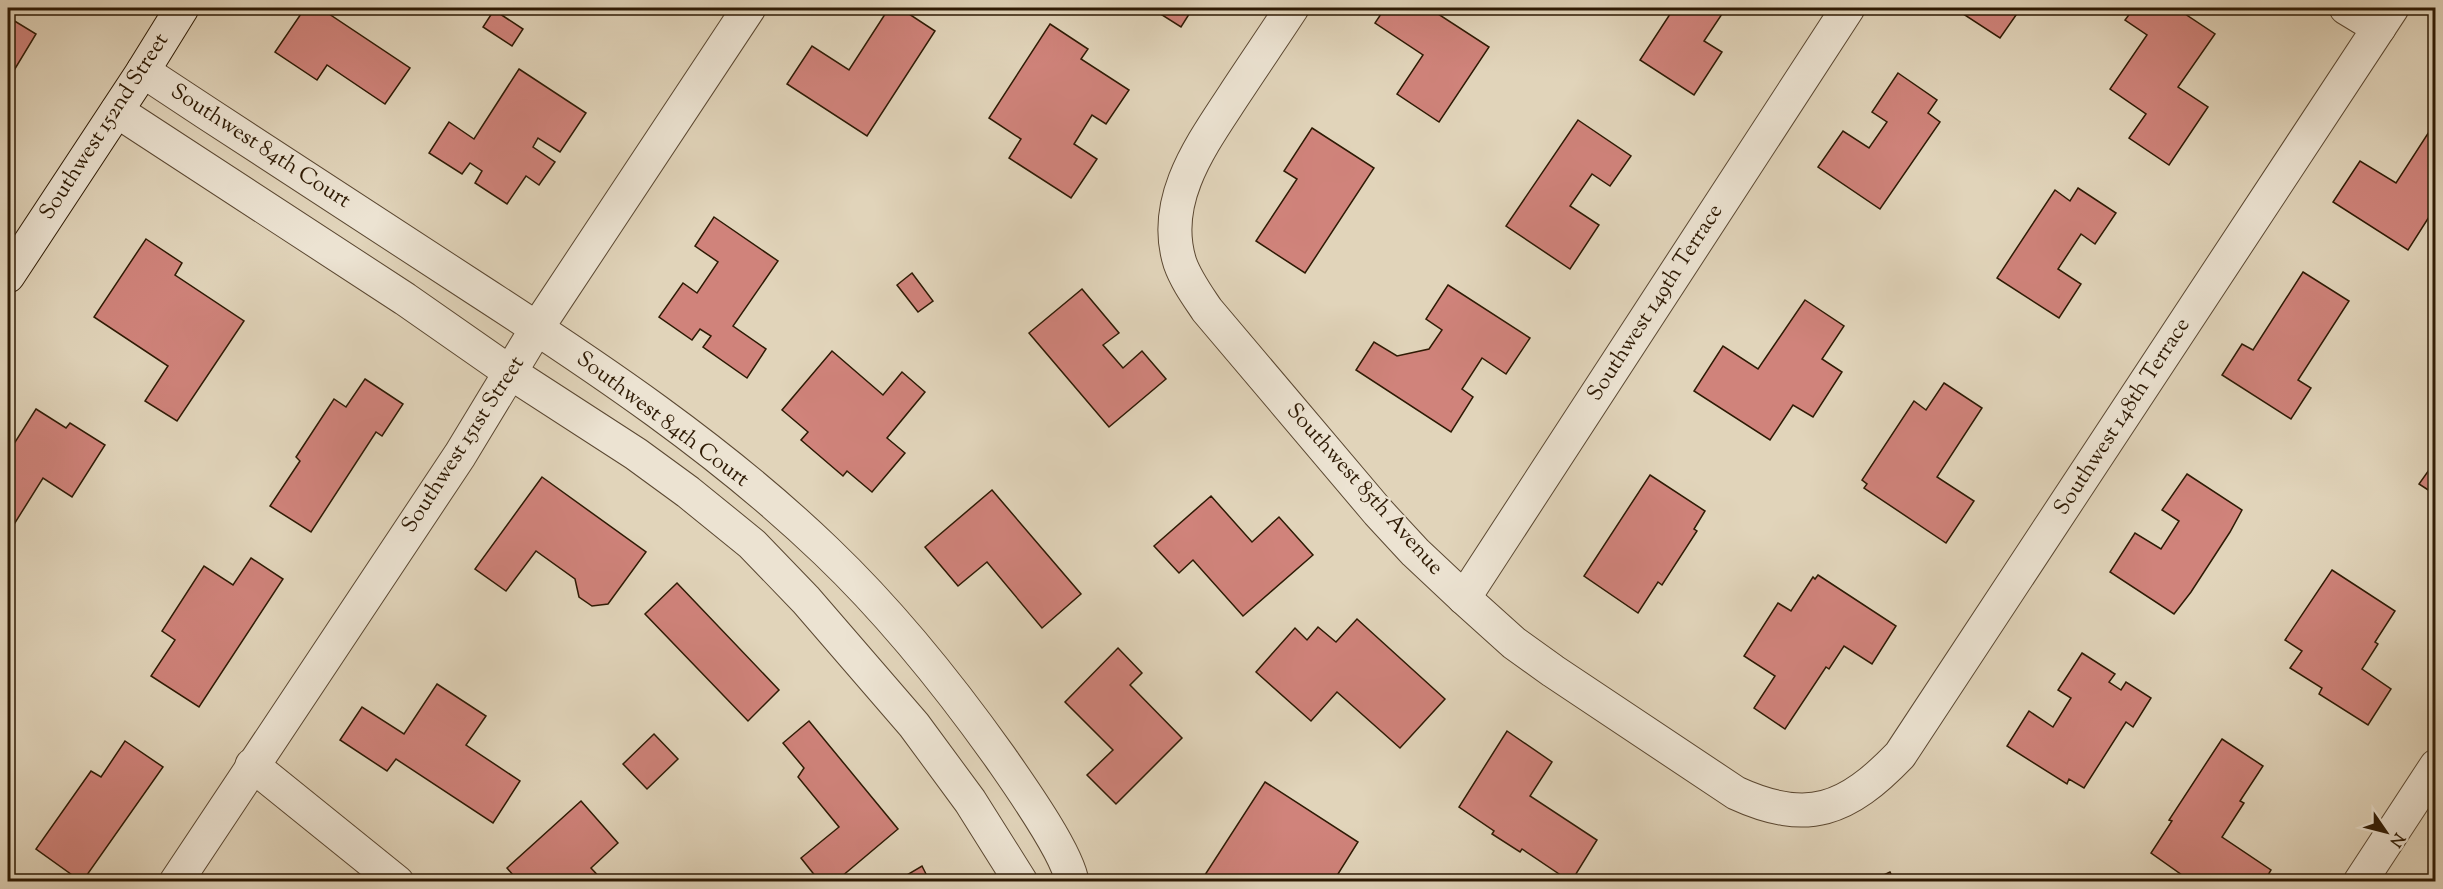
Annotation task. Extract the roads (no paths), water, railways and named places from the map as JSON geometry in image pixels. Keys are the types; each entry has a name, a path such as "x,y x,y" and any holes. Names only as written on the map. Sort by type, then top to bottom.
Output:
{"street":[{"name":"Southwest 152nd Street","path":"8,276 182,8"},
{"name":"Southwest 151st Street","path":"176,882 460,455 512,373 537,328 749,8"},
{"name":"Southwest 85th Avenue","path":"1292,8 1198,150 1184,179 1175,231 1180,262 1190,285 1227,335 1378,512 1415,552 1514,643 1736,793 1760,804 1786,810 1810,810 1834,806"},
{"name":"Southwest 149th Terrace","path":"1464,598 1848,8"},
{"path":"2346,8 2385,18"},
{"name":"Southwest 148th Terrace","path":"1834,806 1857,793 1879,776 1900,754 2385,18"},
{"name":"Southwest 84th Court","path":"143,71 537,328 709,451 825,550 867,593 958,700 1002,760 1046,827 1070,872 1071,882"},
{"name":"Southwest 84th Court","path":"117,111 405,299 512,373 636,454 688,492 752,544 806,600 914,725 970,801 1021,882"},
{"path":"252,765 397,882"},
{"path":"2360,882 2436,766"}]}
